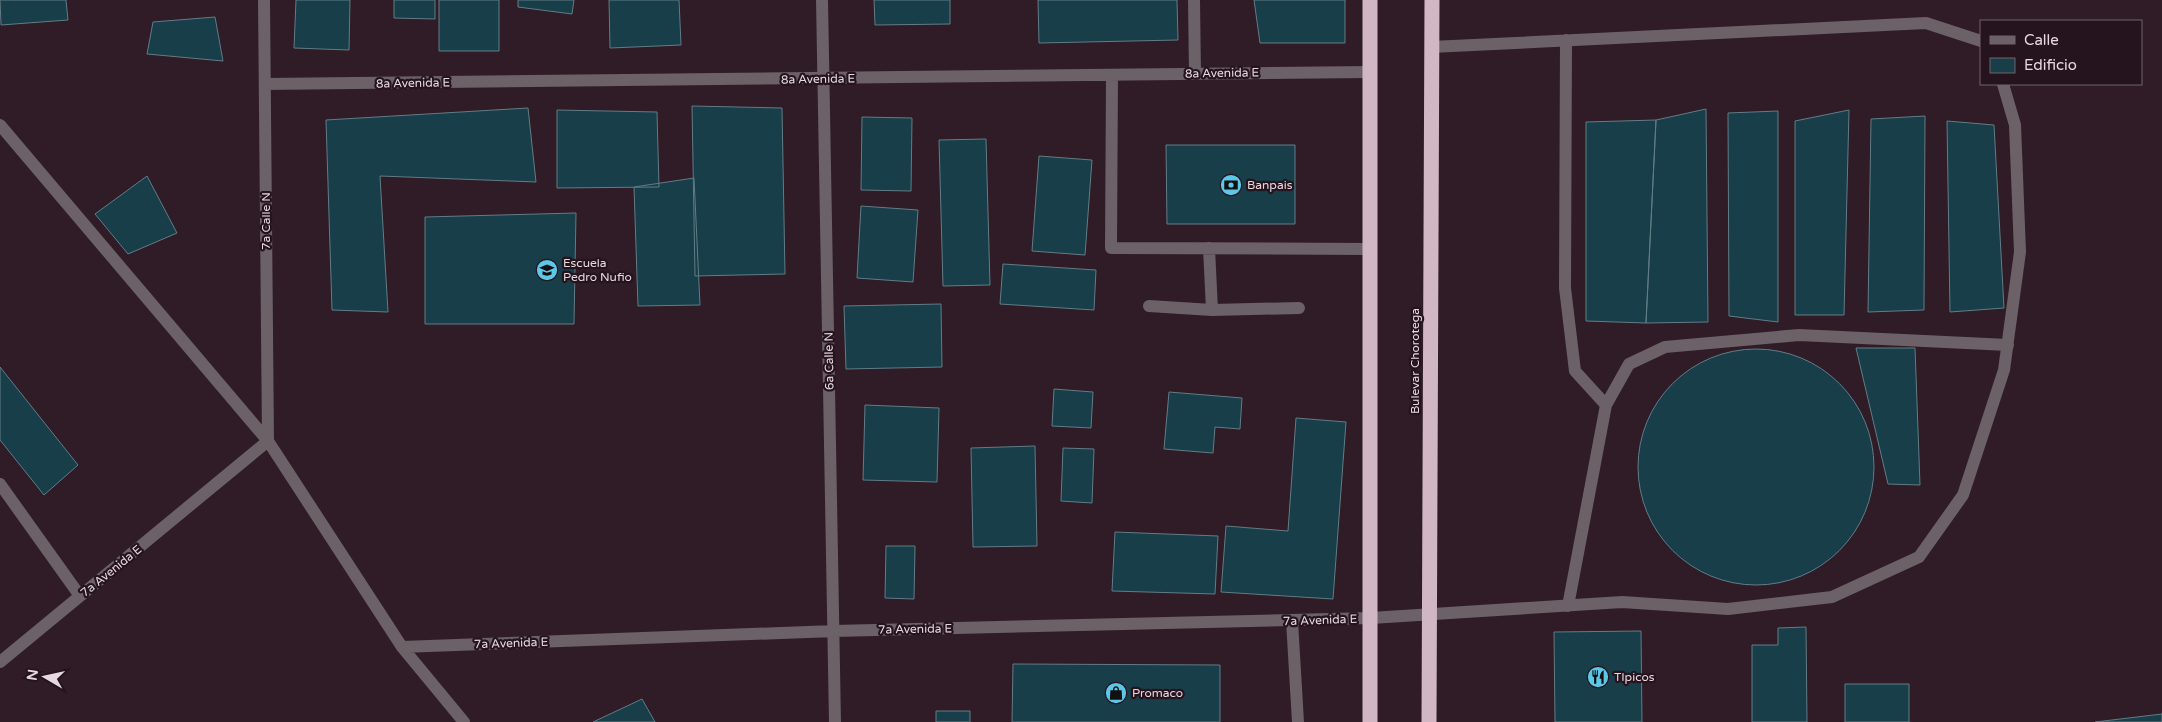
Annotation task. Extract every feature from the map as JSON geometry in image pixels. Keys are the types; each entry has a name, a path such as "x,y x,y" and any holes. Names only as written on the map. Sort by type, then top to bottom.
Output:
{"highway":[{"path":"1370,0 1370,722"},
{"name":"Bulevar Chorotega","path":"1429,722 1432,0"}],"street":[{"name":"7a Calle N","path":"264,0 268,441"},
{"name":"6a Calle N","path":"822,0 835,722"},
{"path":"1194,0 1195,74"},
{"path":"1431,47 1926,23 1980,41"},
{"path":"1566,40 1565,288 1576,371 1606,405"},
{"name":"8a Avenida E","path":"265,84 1370,72"},
{"path":"1112,75 1111,248 1370,249"},
{"name":"7a Avenida E","path":"402,647 834,631 1292,621 1429,615 1622,602 1728,609 1832,597 1919,557 1963,495 2004,370 2020,252 2015,126 2003,85"},
{"path":"0,125 268,441 402,647 464,722"},
{"path":"1209,248 1212,310"},
{"path":"1149,306 1212,310 1298,308"},
{"path":"1568,606 1606,405 1629,364 1665,346 1799,335 2008,344"},
{"name":"7a Avenida E","path":"0,662 268,441"},
{"path":"0,484 80,596"},
{"path":"1292,621 1298,722"}],"building":[{"path":"0,0 66,0 68,20 1,25"},
{"path":"296,0 350,0 349,50 294,48"},
{"path":"394,0 435,0 435,19 394,18"},
{"path":"439,0 499,0 499,51 439,51"},
{"path":"518,0 574,0 572,14 518,7"},
{"path":"609,0 679,0 681,45 610,48"},
{"path":"874,0 950,0 950,24 875,25"},
{"path":"1038,0 1177,0 1178,40 1039,43"},
{"path":"1254,0 1345,0 1345,43 1260,43"},
{"path":"215,17 223,61 147,54 153,22"},
{"path":"692,106 782,108 785,274 695,276"},
{"path":"528,108 536,182 380,176 388,312 332,310 326,120"},
{"path":"1706,109 1708,322 1646,323 1656,120"},
{"path":"557,110 657,112 659,187 557,188"},
{"path":"1849,110 1844,315 1795,315 1795,121"},
{"path":"1778,111 1778,322 1729,316 1728,113"},
{"path":"1925,116 1924,310 1868,312 1871,119"},
{"path":"862,117 912,118 911,191 861,190"},
{"path":"1656,120 1646,323 1586,321 1586,122"},
{"path":"1947,121 1994,125 2004,308 1950,312"},
{"path":"986,139 990,285 943,286 939,140"},
{"name":"Banpais","path":"1166,145 1295,145 1295,224 1167,224"},
{"path":"1039,156 1092,160 1085,255 1032,251"},
{"path":"147,176 177,233 128,254 95,214"},
{"path":"694,178 700,305 638,306 634,187"},
{"path":"861,206 918,210 913,282 857,278"},
{"path":"576,213 574,324 425,324 425,217"},
{"path":"1003,264 1096,270 1094,310 1000,304"},
{"path":"941,304 942,367 846,369 844,306"},
{"path":"1856,348 1915,348 1920,485 1888,484"},
{"path":"1744,349 1768,349 1790,354 1812,363 1840,383 1854,401 1865,422 1872,444 1874,467 1872,490 1865,512 1854,533 1840,551 1812,571 1790,580 1768,585 1744,585 1722,580 1700,571 1681,559 1664,542 1652,523 1643,501 1638,479 1638,455 1643,433 1652,411 1664,392 1681,375 1700,363 1722,354"},
{"path":"0,367 78,465 44,495 0,440"},
{"path":"1054,389 1093,392 1091,428 1052,426"},
{"path":"1169,392 1242,398 1240,429 1215,427 1213,453 1164,449"},
{"path":"865,405 939,408 937,482 863,480"},
{"path":"1296,418 1346,422 1333,599 1221,592 1226,526 1288,531"},
{"path":"1035,446 1037,546 973,547 971,448"},
{"path":"1063,448 1094,449 1092,503 1061,501"},
{"path":"1115,532 1218,536 1215,594 1112,591"},
{"path":"886,546 915,546 914,599 885,598"},
{"path":"1806,627 1807,722 1752,722 1752,645 1778,645 1778,628"},
{"name":"TIpicos","path":"1641,631 1642,722 1555,722 1554,632"},
{"name":"Promaco","path":"1013,664 1220,665 1220,722 1012,722"},
{"path":"1845,684 1909,684 1909,722 1845,722"},
{"path":"642,699 655,722 593,722"},
{"path":"936,711 970,711 970,722 936,722"},
{"path":"2162,714 2162,722 2095,722"}],"place":[{"name":"Banpais","path":"1231,185"},
{"name":"Escuela Pedro Nufio","path":"547,270"},
{"name":"TIpicos","path":"1598,677"},
{"name":"Promaco","path":"1116,693"}]}
